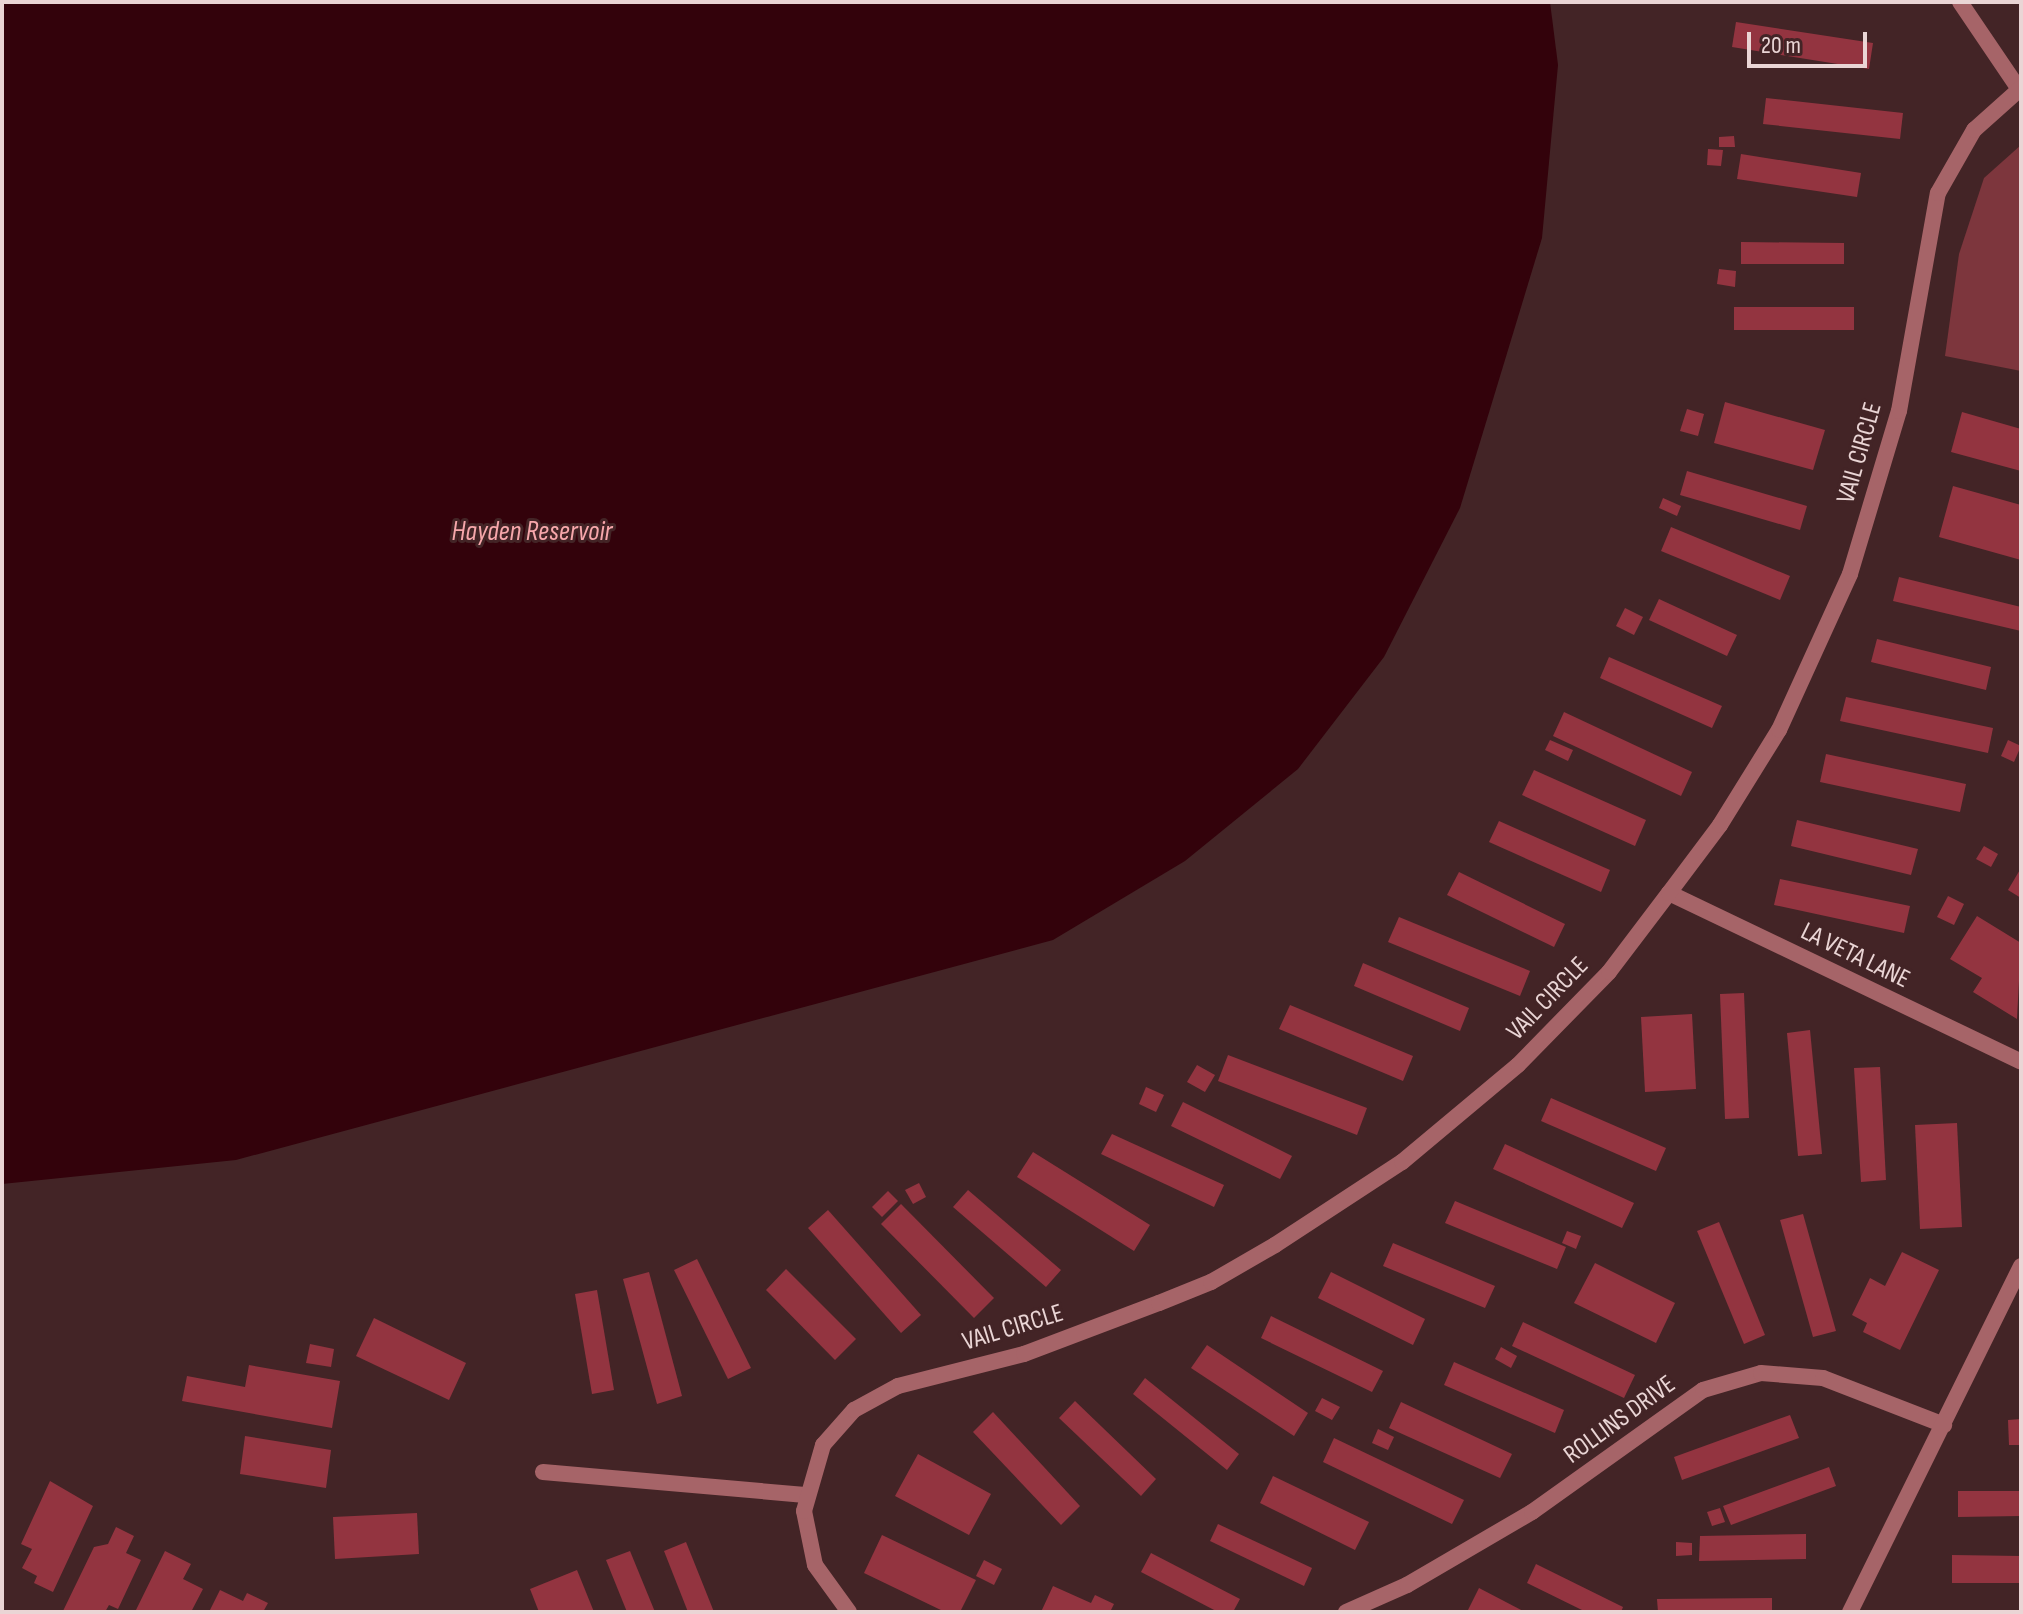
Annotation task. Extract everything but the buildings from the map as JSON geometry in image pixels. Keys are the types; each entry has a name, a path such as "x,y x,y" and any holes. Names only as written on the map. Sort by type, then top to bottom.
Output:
{"street":[{"name":"VAIL CIRCLE","path":"849,1612 815,1565 805,1495 823,1445 854,1410 898,1386 1024,1354 1211,1282 1402,1162 1518,1065 1609,972 1720,825 1779,730 1850,574 1899,411 1938,193 1974,130 2020,88 1960,2"},
{"name":"LA VETA LANE","path":"1669,893 2021,1062"},
{"path":"1850,1612 2021,1266"},
{"name":"ROLLINS DRIVE","path":"1346,1612 1407,1585 1532,1512 1703,1390 1761,1373 1823,1378 1944,1425"},
{"path":"543,1472 805,1495"}],"shaded area":[{"path":"2021,145 2021,371 1945,356 1959,254 1984,178"}],"water":[{"name":"Hayden Reservoir","path":"2,2 1550,2 1558,65 1542,238 1460,508 1384,657 1298,769 1185,861 1053,940 236,1160 2,1184"}]}
